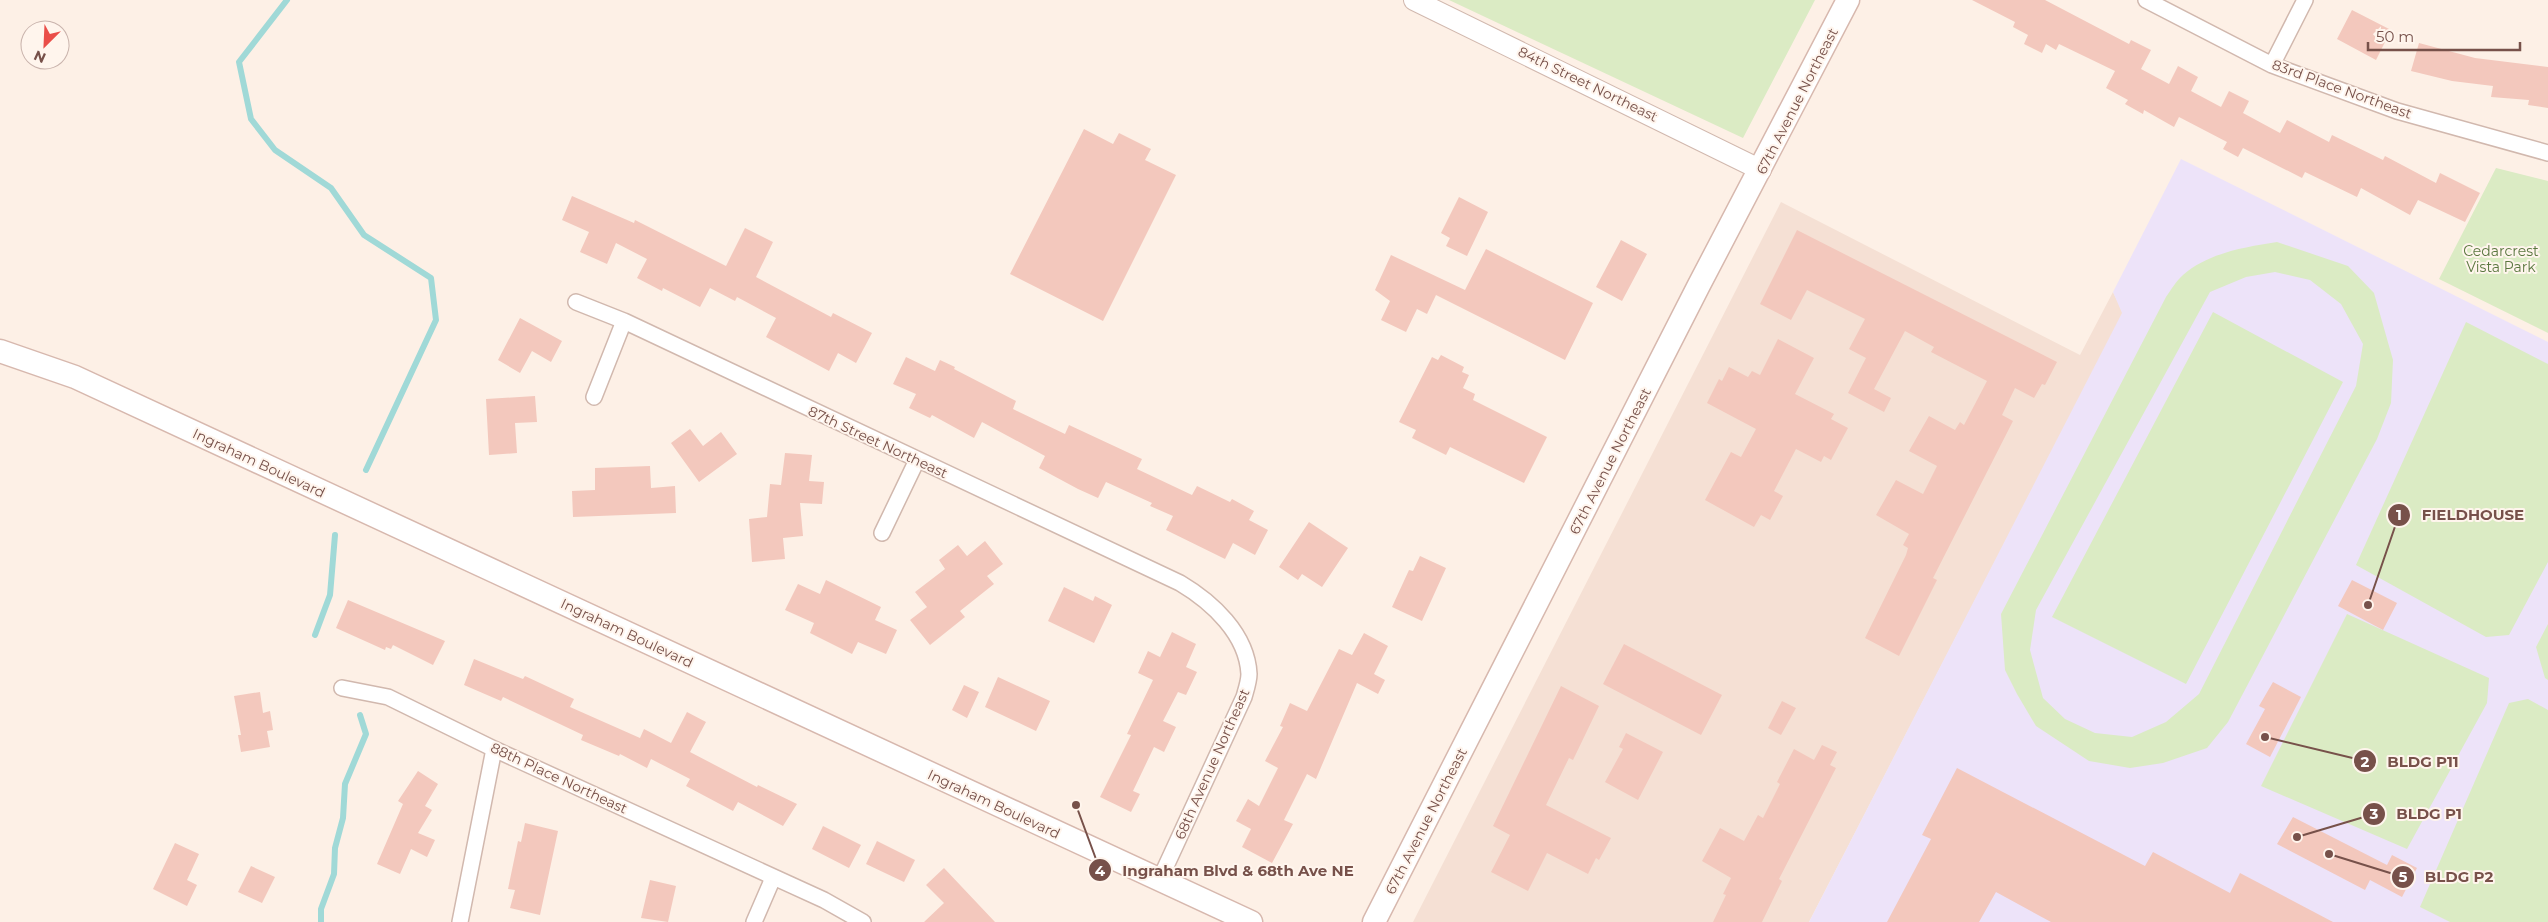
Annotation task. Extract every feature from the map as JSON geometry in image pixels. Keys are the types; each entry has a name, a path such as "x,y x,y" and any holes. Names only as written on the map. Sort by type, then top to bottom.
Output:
{"main road":[{"name":"67th Avenue Northeast","path":"1374,922 1699,285 1761,170 1848,0"},
{"name":"Ingraham Boulevard","path":"0,351 84,381 1251,922"}],"street":[{"name":"84th Street Northeast","path":"1414,0 1761,170"},
{"name":"83rd Place Northeast","path":"2146,0 2272,65 2396,110 2548,153"},
{"path":"2272,65 2305,0"},
{"name":"87th Street Northeast","path":"576,302 624,321 1180,582"},
{"path":"594,397 624,321"},
{"path":"882,533 917,460"},
{"name":"68th Avenue Northeast","path":"1160,879 1244,697 1249,676 1244,650 1227,623 1204,598 1180,582"},
{"name":"88th Place Northeast","path":"342,688 388,697 494,749 824,900 863,922"},
{"path":"460,922 494,749"},
{"path":"754,922 773,878"}],"shaded area":[{"path":"2181,159 2548,342 2548,922 1809,922 2122,313 2113,292"},
{"path":"1781,202 2080,355 2113,292 2123,313 1809,922 1413,922"}],"green space":[{"path":"1449,0 1815,0 1743,138"},
{"name":"Cedarcrest Vista Park","path":"2496,168 2548,181 2548,333 2439,279"},
{"path":"2277,242 2348,266 2374,293 2393,360 2391,403 2377,439 2228,722 2207,748 2163,763 2130,768 2089,761 2036,726 2005,670 2001,614 2166,297 2178,280 2193,267 2215,256","holes":["2275,272 2310,280 2341,304 2363,344 2356,386 2199,694 2166,722 2132,737 2095,733 2065,719 2043,698 2030,650 2036,610 2210,292 2246,277"]},
{"path":"2213,312 2343,382 2186,684 2052,617"},
{"path":"2466,322 2548,364 2548,562 2509,635 2486,637 2356,565"},
{"path":"2347,614 2489,678 2487,703 2407,849 2261,786"},
{"path":"2548,624 2548,680 2545,678 2536,647"},
{"path":"2528,699 2548,710 2548,922 2450,922 2420,907 2509,703"}],"building":[{"path":"1972,0 2045,0 2129,44 2131,40 2151,50 2141,69 2169,84 2178,66 2198,77 2191,91 2221,107 2229,91 2249,101 2243,113 2280,133 2287,120 2329,142 2332,135 2383,160 2385,156 2436,183 2440,173 2480,193 2465,222 2418,200 2410,215 2361,188 2357,197 2305,172 2302,178 2243,148 2238,157 2223,149 2227,142 2179,117 2174,127 2144,110 2143,114 2125,104 2128,100 2106,88 2115,71 2059,44 2056,50 2046,44 2042,53 2024,44 2028,35 2013,27 2015,22"},
{"path":"2352,10 2391,30 2376,60 2337,39"},
{"path":"2419,43 2475,58 2548,67 2548,108 2528,105 2529,100 2491,97 2493,86 2452,81 2411,71"},
{"path":"1084,129 1113,144 1119,133 1151,149 1145,160 1176,175 1103,321 1010,274"},
{"path":"572,196 634,223 635,220 726,266 745,228 773,242 756,277 831,317 833,313 872,333 856,363 838,353 829,371 766,337 776,318 737,297 735,301 710,288 700,307 663,288 662,291 637,278 647,259 616,243 607,264 580,252 589,232 562,220"},
{"path":"1459,197 1488,212 1467,256 1446,246 1450,238 1441,233"},
{"path":"1797,230 2057,362 2045,385 2042,384 2034,398 2015,388 2002,415 2013,421 1933,578 1937,580 1899,656 1865,638 1908,548 1903,545 1909,534 1876,515 1896,480 1923,494 1937,466 1909,451 1929,416 1955,430 1960,422 1964,425 1987,381 1931,352 1934,347 1905,331 1874,389 1891,398 1884,412 1848,393 1866,358 1849,349 1865,319 1807,290 1791,320 1760,304"},
{"path":"1621,240 1647,254 1622,301 1596,287"},
{"path":"1486,249 1593,303 1565,360 1436,295 1427,314 1417,309 1406,332 1381,320 1390,301 1375,290 1391,255 1465,290"},
{"path":"520,318 562,341 551,362 532,351 520,373 498,360"},
{"path":"1778,339 1814,358 1795,394 1834,414 1831,419 1848,428 1831,460 1824,456 1821,462 1796,449 1774,491 1783,496 1770,520 1761,515 1754,527 1705,500 1731,452 1741,457 1756,429 1707,403 1719,379 1722,381 1729,367 1748,377 1752,371 1760,375"},
{"path":"1441,355 1464,367 1462,372 1469,375 1463,388 1475,394 1473,400 1547,437 1524,483 1450,447 1446,455 1412,438 1416,430 1399,422 1432,357 1438,360"},
{"path":"906,357 935,371 940,360 1016,401 1013,409 1065,434 1069,425 1142,459 1137,469 1192,495 1197,486 1230,502 1232,499 1254,511 1249,520 1268,530 1255,555 1233,543 1225,559 1166,530 1173,516 1150,506 1152,503 1106,482 1098,498 1078,489 1039,468 1045,456 982,422 974,438 932,415 930,418 909,408 916,394 893,384"},
{"path":"535,396 537,422 515,423 517,453 489,455 486,399"},
{"path":"690,429 703,446 721,432 737,454 699,482 671,443"},
{"path":"785,453 812,455 809,481 824,482 822,504 800,503 803,536 783,538 785,559 752,562 749,519 767,517 770,484 781,485"},
{"path":"650,466 651,488 675,486 676,513 573,517 572,491 595,490 595,468"},
{"path":"1309,522 1348,548 1322,587 1302,574 1298,580 1279,567"},
{"path":"985,541 1003,564 987,576 994,584 960,611 965,617 930,645 910,620 927,607 915,592 945,569 939,560 958,545 967,556"},
{"path":"1420,556 1446,568 1422,621 1392,607 1409,570 1413,571"},
{"path":"826,580 881,607 875,620 897,630 886,654 858,642 852,654 810,633 814,623 785,610 798,584 820,594"},
{"path":"2352,580 2397,603 2383,630 2338,606"},
{"path":"1064,587 1093,601 1095,596 1112,605 1094,643 1048,621"},
{"path":"348,600 445,641 433,665 393,645 391,649 386,647 385,650 336,628"},
{"path":"1172,632 1196,644 1186,667 1197,672 1186,695 1178,692 1163,721 1176,727 1164,752 1154,747 1133,791 1140,794 1131,812 1100,797 1131,735 1127,734 1153,680 1138,673 1148,651 1160,657"},
{"path":"1364,633 1388,646 1374,674 1385,680 1378,694 1357,683 1316,779 1307,774 1284,820 1293,824 1272,863 1242,847 1251,829 1236,821 1248,799 1259,806 1278,768 1265,761 1283,727 1280,726 1290,703 1307,711 1339,649 1352,655"},
{"path":"1624,644 1722,695 1701,735 1603,684"},
{"path":"474,659 523,679 525,676 574,699 570,707 640,738 644,729 671,743 687,712 706,722 690,752 757,787 758,785 797,804 783,826 738,802 733,811 686,786 690,779 651,759 647,768 620,754 619,756 581,740 583,735 503,697 501,701 464,685"},
{"path":"998,677 1050,701 1036,731 985,707"},
{"path":"2273,682 2301,697 2270,757 2246,744 2265,709 2259,706"},
{"path":"964,685 979,692 967,718 952,710"},
{"path":"1561,686 1599,706 1573,760 1569,758 1546,805 1611,838 1599,860 1596,858 1588,874 1547,853 1528,891 1491,872 1510,835 1493,826"},
{"path":"260,692 263,713 270,711 273,730 267,731 270,747 241,752 238,735 241,735 234,696"},
{"path":"1782,701 1796,708 1781,735 1768,728"},
{"path":"1626,733 1663,752 1638,800 1605,782 1623,749 1619,747"},
{"path":"1822,745 1837,752 1830,765 1836,768 1779,879 1782,881 1762,922 1713,922 1726,895 1723,894 1731,878 1702,861 1720,828 1744,841 1758,815 1763,818 1780,784 1777,782 1794,749 1814,760"},
{"path":"1957,768 2145,866 2153,852 2230,893 2240,873 2333,922 2051,922 1996,892 1979,922 1887,922 1931,839 1922,835"},
{"path":"418,771 438,784 425,806 432,810 418,833 435,840 427,857 411,849 400,874 377,864 403,804 398,801"},
{"path":"2293,817 2387,865 2392,855 2417,868 2402,897 2370,880 2365,890 2277,844"},
{"path":"525,823 558,831 540,915 510,908 515,890 508,889 518,841 521,842"},
{"path":"823,826 861,845 849,868 812,849"},
{"path":"877,841 915,860 904,882 866,864"},
{"path":"175,843 199,854 187,880 197,885 187,906 153,889"},
{"path":"251,866 275,877 262,903 238,892"},
{"path":"944,868 995,922 924,922 944,903 926,885"},
{"path":"650,880 676,886 668,922 641,918"}],"waterway":[{"path":"287,0 239,62 251,119 275,150 331,188 364,235 431,278 436,320 366,470"},
{"path":"315,635 330,595 335,535"},
{"path":"321,922 321,909 334,874 335,848 343,818 345,784 366,734 360,715"}],"place":[{"name":"FIELDHOUSE","path":"2368,605"},
{"name":"BLDG P11","path":"2265,737"},
{"name":"Ingraham Blvd & 68th Ave NE","path":"1076,805"},
{"name":"BLDG P1","path":"2297,837"},
{"name":"BLDG P2","path":"2329,854"}]}
